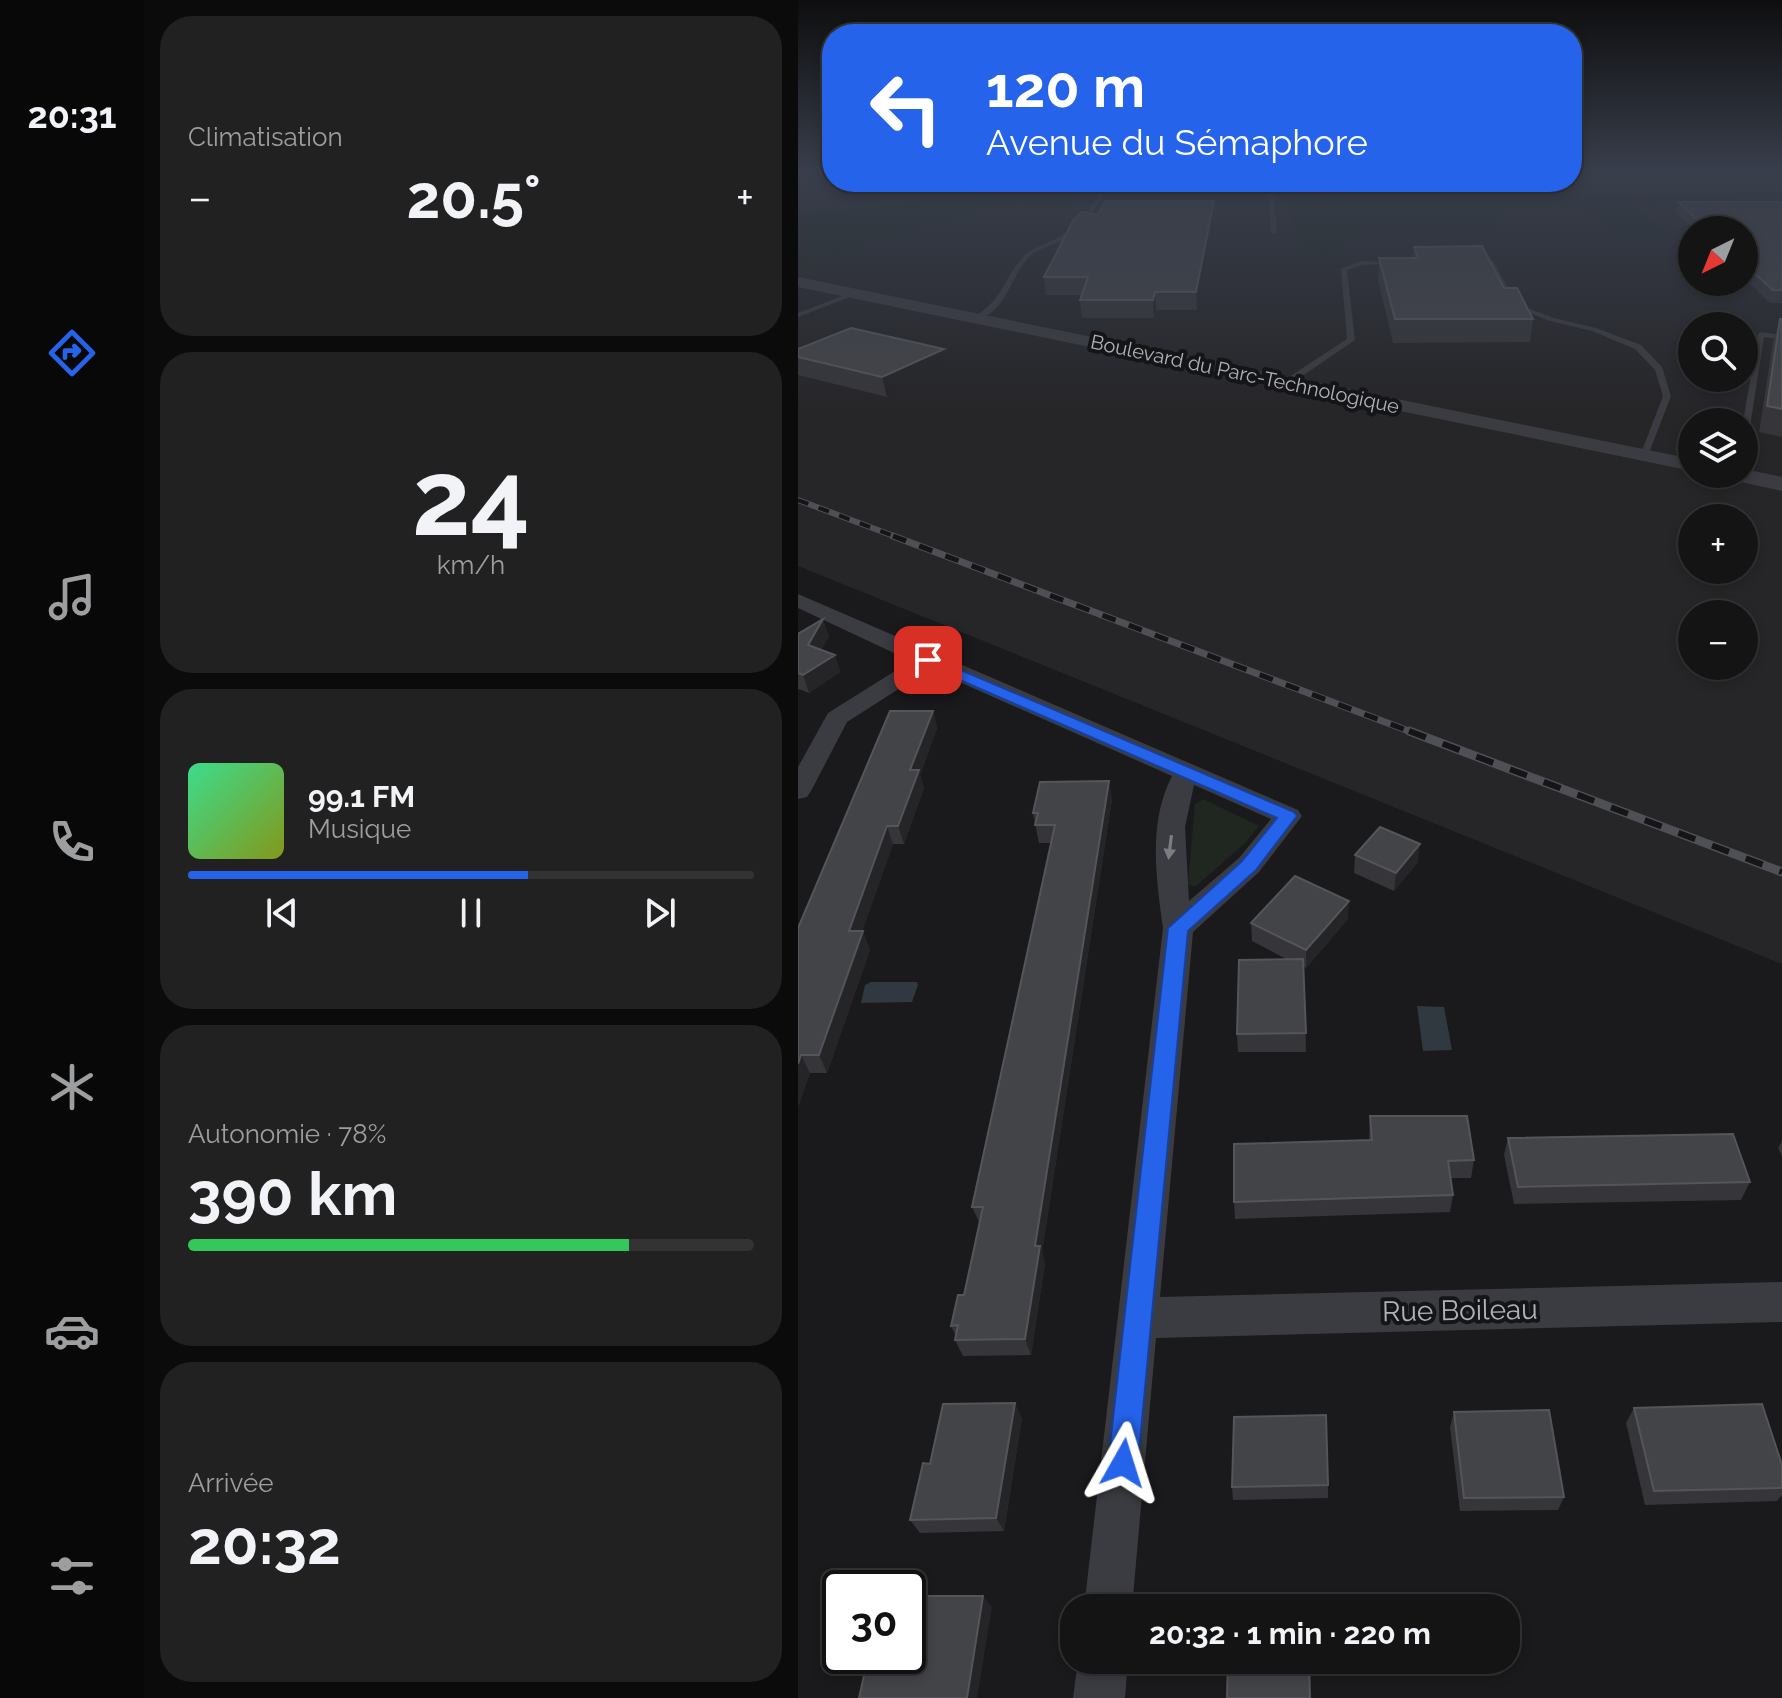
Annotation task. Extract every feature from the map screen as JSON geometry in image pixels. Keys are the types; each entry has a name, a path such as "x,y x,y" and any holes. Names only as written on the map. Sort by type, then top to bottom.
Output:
{"street":[{"name":"Boulevard du Parc-Technologique","path":"798,282 1678,462"},
{"path":"1758,479 1782,484"},
{"path":"798,600 928,660 1288,816 1249,865 1178,928"},
{"path":"798,791 837,718 928,660"},
{"path":"1109,1594 1178,928 1168,864 1178,785 1187,772"},
{"name":"Rue Boileau","path":"1138,1318 1782,1302"},
{"path":"1099,1698 1102,1674"}],"lane":[{"path":"975,319 997,306 1028,254 1038,249"},
{"path":"1462,263 1491,262 1514,305 1552,320 1594,329 1638,347 1659,369 1667,396 1644,456"},
{"path":"1286,383 1351,340 1344,269 1361,263 1404,263"},
{"path":"800,313 853,294"},
{"path":"1749,408 1761,334 1782,337"}],"shaded area":[{"path":"798,249 1678,249 1678,296 1758,296 1758,249 1782,249 1782,964 798,566"},
{"path":"798,249 855,249 798,268"},
{"path":"1302,249 1335,249 1307,265"},
{"path":"1203,799 1259,826 1245,843 1195,887 1188,884 1195,804"},
{"path":"871,982 917,982 918,985 912,1002 861,1003 865,985"},
{"path":"1417,1006 1444,1007 1452,1050 1423,1051"}],"building":[{"path":"1058,249 1204,249 1196,292 1155,292 1153,300 1080,300 1088,277 1044,277"},
{"path":"1415,249 1484,249 1504,288 1517,288 1533,319 1395,319 1379,258 1418,258"},
{"path":"1758,249 1782,249 1782,290 1773,290 1758,277"},
{"path":"1782,319 1782,409 1767,406"},
{"path":"851,328 944,349 882,377 798,357 798,349"},
{"path":"823,619 808,645 835,655 803,675 798,673 798,634"},
{"path":"890,711 933,711 910,770 919,770 898,826 887,826 849,931 863,931 819,1055 801,1055 798,1064 798,928"},
{"path":"1109,781 1035,1246 1040,1246 1025,1339 955,1340 958,1325 951,1326 958,1295 964,1295 983,1207 972,1207 1055,825 1035,825 1038,813 1033,813 1040,782"},
{"path":"1380,827 1420,844 1396,873 1355,855"},
{"path":"1295,876 1349,901 1306,950 1251,923"},
{"path":"1303,959 1306,1033 1237,1034 1239,960"},
{"path":"1370,1116 1467,1116 1474,1160 1448,1161 1453,1195 1234,1202 1234,1144 1372,1140"},
{"path":"1733,1134 1750,1182 1518,1187 1508,1138"},
{"path":"1015,1403 996,1518 910,1520 923,1463 930,1464 943,1404"},
{"path":"1762,1404 1782,1465 1782,1488 1654,1491 1634,1408"},
{"path":"1549,1410 1564,1497 1464,1498 1454,1412"},
{"path":"1326,1415 1328,1485 1232,1487 1234,1417"},
{"path":"926,1596 983,1596 967,1698 859,1698 864,1674 926,1674"},
{"path":"1228,1674 1309,1674 1310,1698 1227,1698"}],"railway":[{"path":"798,500 899,538"},
{"path":"893,536 1414,733"},
{"path":"1409,731 1782,872"}],"route":[{"path":"928,660 1288,816 1249,865 1178,928 1123,1463"}]}
